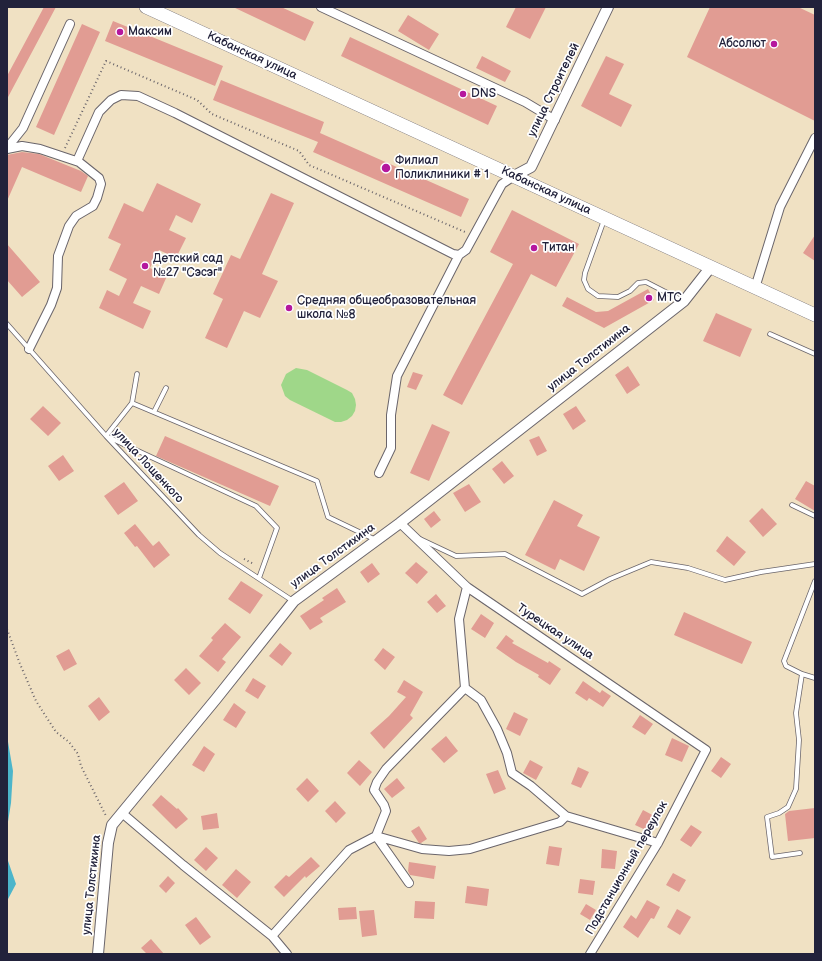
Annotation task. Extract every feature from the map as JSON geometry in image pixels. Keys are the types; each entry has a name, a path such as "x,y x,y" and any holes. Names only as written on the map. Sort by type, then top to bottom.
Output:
{"main road":[{"name":"Кабанская улица","path":"146,7 605,218 710,268 815,315"}],"street":[{"path":"321,7 525,102 555,120"},
{"name":"улица Строителей","path":"514,176 531,167 555,120 608,7"},
{"path":"7,148 23,128 70,24"},
{"path":"76,161 99,112 111,100 121,95 138,96 175,112 453,254 459,255"},
{"path":"755,288 780,207 815,138"},
{"path":"7,148 22,146 40,149 76,161 99,178 101,184 92,206 76,216 68,226 58,256 58,288 29,349"},
{"path":"379,473 391,448 391,415 397,376 459,255 466,250 502,184 514,176"},
{"name":"улица Толстихина","path":"98,954 108,843 112,825 216,699 294,601 400,523 684,301 710,268"},
{"name":"Турецкая улица","path":"400,523 467,587 706,750"},
{"path":"467,587 459,619 465,688 481,700 497,729 507,753 512,773 531,786 566,816 658,844"},
{"path":"272,936 349,850 376,836 386,811 384,805 374,790 377,782 386,769 465,688"},
{"name":"Подстанционный переулок","path":"590,954 658,844 706,750"},
{"path":"122,812 183,865 272,936 287,954"},
{"path":"376,836 422,849 449,851 470,849 560,822 566,816"},
{"path":"376,836 409,883"}],"lane":[{"path":"605,218 585,273 584,280 588,289 598,296 618,297 630,291 638,283 646,282 684,301"},
{"name":"улица Лощенкого","path":"7,324 106,436 199,535 220,553 294,601"},
{"path":"770,334 815,354"},
{"path":"137,374 132,403 106,436 256,506 277,528 259,578"},
{"path":"154,412 166,388"},
{"path":"132,403 317,481 328,516 376,540"},
{"path":"792,505 815,516"},
{"path":"413,535 456,556 505,554 582,594 610,579 651,562 688,568 726,580 761,572 815,564"},
{"path":"815,581 784,661 786,666 802,674 815,678"},
{"path":"800,853 772,857 767,817 779,813 788,807 796,789 800,740 796,713 802,674"}],"path":[{"path":"241,558 254,564"},
{"path":"7,629 36,702 56,732 69,742 78,754 81,766 112,825"}],"green space":[{"path":"296,368 307,370 352,393 356,405 352,416 347,420 335,422 290,400 285,396 281,385 286,374"}],"water":[{"path":"7,736 13,771 11,803 7,828"},
{"path":"7,858 16,884 7,901"}],"building":[{"path":"44,7 56,7 7,99 7,76"},
{"path":"233,7 281,7 314,22 305,41"},
{"path":"516,7 546,7 530,39 506,27"},
{"path":"710,7 798,7 815,15 815,121 687,57"},
{"path":"408,15 439,34 429,50 398,31"},
{"path":"113,21 223,66 215,86 105,41"},
{"path":"82,24 100,32 54,135 36,127"},
{"path":"350,37 497,106 488,125 341,56"},
{"path":"482,56 511,71 505,82 476,68"},
{"path":"606,56 624,64 609,94 632,105 621,127 581,106"},
{"path":"221,80 324,122 320,133 469,199 461,217 313,152 318,142 213,100"},
{"path":"22,152 39,154 81,171 88,176 81,192 22,167 7,201 7,155"},
{"path":"157,183 201,204 192,223 176,215 169,230 186,238 176,258 159,250 150,268 167,276 159,294 141,286 133,303 151,311 143,329 99,308 107,290 119,296 127,279 109,270 121,244 108,238 124,203 143,212"},
{"path":"271,193 294,203 262,274 278,281 260,318 244,311 227,348 205,338 223,299 213,294 231,255 240,259"},
{"path":"512,210 579,244 556,287 531,274 462,405 443,395 513,264 490,252"},
{"path":"815,235 815,261 803,253"},
{"path":"7,244 40,282 22,297 7,280"},
{"path":"648,289 654,300 604,328 562,306 567,297 596,312 608,311"},
{"path":"716,313 752,329 740,357 703,341"},
{"path":"628,366 640,385 627,394 615,375"},
{"path":"413,372 423,375 416,390 407,387"},
{"path":"43,406 61,423 48,436 30,419"},
{"path":"576,406 586,421 573,430 563,414"},
{"path":"432,424 450,432 429,481 410,473"},
{"path":"165,436 279,486 270,506 156,456"},
{"path":"539,436 547,451 537,456 529,440"},
{"path":"63,455 74,471 59,481 48,466"},
{"path":"502,461 514,476 504,484 492,469"},
{"path":"806,481 815,486 815,511 795,499"},
{"path":"124,482 138,501 118,515 104,496"},
{"path":"469,484 481,502 465,512 453,493"},
{"path":"554,500 583,515 577,526 600,537 584,571 560,559 555,570 525,555"},
{"path":"762,508 777,524 763,537 749,521"},
{"path":"434,511 441,520 431,528 424,519"},
{"path":"135,524 153,546 159,541 170,555 154,568 137,546 135,547 124,533"},
{"path":"727,536 746,552 734,566 716,551"},
{"path":"416,562 428,572 417,584 405,573"},
{"path":"372,563 380,574 368,583 360,572"},
{"path":"241,581 263,595 250,614 228,599"},
{"path":"337,588 346,602 320,618 323,622 310,630 300,616 324,600 322,598"},
{"path":"436,594 446,606 437,613 427,602"},
{"path":"684,612 752,642 742,664 674,635"},
{"path":"481,614 494,623 485,638 471,629"},
{"path":"225,623 241,637 222,659 226,662 218,672 199,656 213,640 211,638"},
{"path":"506,635 514,641 512,643 548,663 549,661 561,669 550,685 538,677 539,675 516,662 496,648"},
{"path":"280,643 292,653 282,666 269,656"},
{"path":"383,648 395,657 385,670 374,660"},
{"path":"69,649 77,664 64,671 56,656"},
{"path":"186,668 201,683 189,695 174,680"},
{"path":"253,678 266,686 258,699 245,691"},
{"path":"404,680 423,692 410,715 413,718 384,749 370,733 389,716 406,697 397,692"},
{"path":"583,681 600,693 602,690 611,696 603,707 589,698 587,701 575,693"},
{"path":"99,697 110,712 99,721 88,706"},
{"path":"234,703 246,712 236,728 223,720"},
{"path":"514,712 528,719 520,736 506,729"},
{"path":"640,715 653,724 645,735 632,727"},
{"path":"446,736 458,751 444,763 431,749"},
{"path":"672,738 689,746 682,762 665,755"},
{"path":"204,746 215,754 204,772 192,765"},
{"path":"721,757 731,764 721,778 711,771"},
{"path":"359,760 372,772 360,786 347,773"},
{"path":"530,760 543,767 536,780 523,773"},
{"path":"578,767 589,772 581,788 571,784"},
{"path":"498,770 506,789 494,794 486,774"},
{"path":"307,778 319,791 308,802 296,789"},
{"path":"397,778 405,788 392,798 384,789"},
{"path":"161,795 177,809 178,808 188,819 176,829 152,805"},
{"path":"335,801 346,813 336,823 325,811"},
{"path":"815,808 815,838 788,841 785,814 789,811"},
{"path":"643,810 658,818 650,832 635,825"},
{"path":"217,813 219,828 203,830 201,816"},
{"path":"691,825 702,832 691,847 680,840"},
{"path":"419,826 427,839 421,843 419,843 411,831"},
{"path":"549,846 562,848 559,866 546,864"},
{"path":"206,847 218,858 206,871 194,860"},
{"path":"602,849 617,851 615,869 601,868"},
{"path":"311,857 320,866 306,878 305,876 284,897 274,887 286,875 289,877"},
{"path":"409,862 436,866 434,879 410,875 408,871"},
{"path":"236,869 251,882 237,898 222,885"},
{"path":"673,873 686,880 679,892 666,885"},
{"path":"168,876 175,883 166,893 159,886"},
{"path":"580,879 595,881 593,895 578,893"},
{"path":"467,886 489,889 487,906 465,903"},
{"path":"647,900 660,907 654,919 651,918 638,938 623,927 631,915 636,919"},
{"path":"415,901 435,902 434,919 414,918"},
{"path":"586,904 596,910 590,920 580,914"},
{"path":"356,907 357,919 339,920 338,908"},
{"path":"677,909 691,917 680,935 667,927"},
{"path":"374,910 377,935 362,937 359,911"},
{"path":"196,917 211,937 200,945 185,925"},
{"path":"151,939 164,954 147,954 141,948"}],"place":[{"name":"Максим","path":"120,32"},
{"name":"Абсолют","path":"774,44"},
{"name":"DNS","path":"463,94"},
{"name":"Филиал Поликлиники # 1","path":"386,168"},
{"name":"Титан","path":"534,248"},
{"name":"Детский сад №27 \"Сэсэг\"","path":"145,266"},
{"name":"МТС","path":"649,298"},
{"name":"Средняя общеобразовательная школа №8","path":"289,308"}]}
